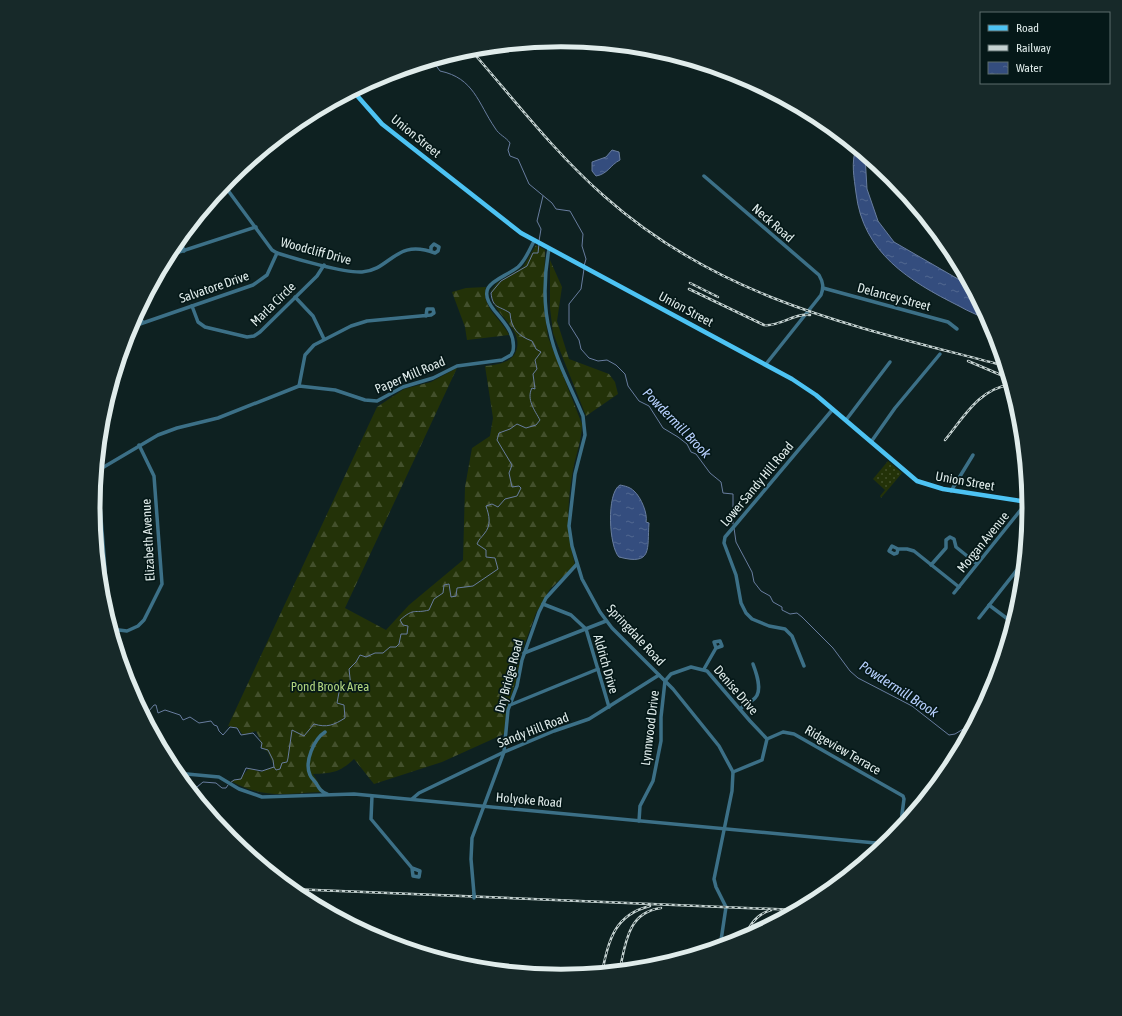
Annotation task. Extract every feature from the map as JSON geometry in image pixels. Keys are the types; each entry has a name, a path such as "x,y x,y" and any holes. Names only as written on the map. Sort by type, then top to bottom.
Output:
{"main road":[{"name":"Union Street","path":"357,95 382,124 482,204 538,243 766,364 805,387 918,481 931,487 951,491 1022,501"}],"street":[{"name":"Neck Road","path":"704,176 819,275 823,288"},
{"name":"Woodcliff Drive","path":"228,190 272,250 277,254 350,271 363,272 375,268 401,252 414,249 431,250"},
{"path":"177,253 256,227"},
{"name":"Paper Mill Road","path":"102,468 139,445 177,428 218,418 299,386 335,390 365,400 377,401 403,387 433,378 457,366 487,363 506,358 513,350 513,338 490,304 487,292 490,285 495,280 519,266 538,243"},
{"path":"182,246 184,251"},
{"name":"Springdale Road","path":"549,249 546,298 548,328 555,350 583,416 585,426 584,438 575,474 570,522 570,537 577,564 593,601 606,621 666,681 719,746 733,772"},
{"name":"Salvatore Drive","path":"139,324 257,283 269,272 277,254"},
{"name":"Marla Circle","path":"192,306 197,319 202,326 250,337 258,334 319,274 324,265"},
{"name":"Delancey Street","path":"823,288 948,322 957,329"},
{"path":"766,364 816,302 823,288"},
{"path":"295,297 313,316 324,339"},
{"path":"299,386 306,353 312,346 324,339 353,325 370,320 426,316"},
{"path":"871,442 896,408 940,354"},
{"path":"846,420 890,362"},
{"name":"Lower Sandy Hill Road","path":"804,666 792,636 785,629 759,623 746,612 739,596 736,575 724,548 724,543 727,534 833,409"},
{"name":"Elizabeth Avenue","path":"117,630 126,631 138,626 144,620 162,584 154,476 139,445"},
{"path":"951,491 973,455"},
{"path":"100,509 105,577"},
{"name":"Morgan Avenue","path":"954,594 1022,509"},
{"path":"931,565 946,548 946,540 950,538 954,540 956,547 977,564"},
{"path":"946,548 956,547"},
{"path":"898,548 912,550 959,588"},
{"name":"Dry Bridge Road","path":"474,896 471,863 472,840 483,806 504,752 510,705 517,686 524,653 543,604 551,591 577,564"},
{"path":"979,618 1018,569"},
{"name":"Aldrich Drive","path":"543,604 571,614 586,629 609,707"},
{"path":"989,605 1008,619"},
{"path":"524,653 606,621"},
{"path":"704,669 716,648"},
{"path":"740,709 756,698 758,692 757,679 753,664"},
{"name":"Denise Drive","path":"666,681 671,674 678,670 691,667 704,669 767,739"},
{"path":"510,705 598,669"},
{"name":"Sandy Hill Road","path":"412,799 419,793 504,752 554,731 584,722 659,675"},
{"name":"Lynnwood Drive","path":"639,821 640,806 653,781 660,746 661,715 666,681"},
{"path":"325,732 321,735 314,746 309,757 308,767 310,775 319,788 329,795"},
{"name":"Ridgeview Terrace","path":"767,739 783,732 800,736 903,796 904,799 901,819"},
{"path":"722,940 726,907 716,887 714,879 733,785 733,772 762,760 767,739"},
{"name":"Holyoke Road","path":"184,773 219,777 250,794 262,797 329,795 412,799 875,843"},
{"path":"372,796 370,813 372,820 412,868"}],"green space":[{"name":"Pond Brook Area","path":"536,245 545,250 544,308 548,337 582,424 580,441 573,470 568,518 570,541 575,565 550,589 536,613 521,654 516,681 506,712 504,734 442,762 374,784 354,759 339,770 313,774 324,792 287,794 265,793 254,791 231,781 241,778 249,768 260,772 274,766 268,752 261,747 260,739 256,731 243,735 238,728 228,726 377,407 404,389 431,382 457,368 345,608 386,630 409,605 463,560 465,487 472,448 490,436 493,418 485,366 499,364 511,358 516,351 517,342 516,335 512,328 496,307 492,299 491,291 497,283 523,267"},
{"path":"550,260 562,287 557,321 569,359 609,374 615,382 618,394 586,416 553,333 550,308"},
{"path":"486,287 486,301 509,335 467,340 465,327 452,292 466,288"},
{"path":"888,461 902,473 881,498 880,496 885,490 873,479"}],"water":[{"path":"612,150 619,152 620,160 600,175 596,176 592,171 592,162 606,157"},
{"path":"855,152 865,161 867,189 878,221 894,242 958,279 963,283 979,316 941,296 906,275 891,263 878,249 860,214 853,170"},
{"path":"620,485 629,488 637,494 645,510 646,522 649,523 648,548 643,557 638,559 619,557 613,543 610,520 611,509 616,490"}],"waterway":[{"name":"Powdermill Brook","path":"435,65 440,71 461,79 474,93 489,119 500,134 510,143 508,150 510,156 518,159 529,184 552,203 556,209 570,211 583,234 582,246 586,259 584,266"},
{"path":"539,241 541,229 537,221 543,196"},
{"path":"230,783 234,780 241,779 246,768 262,771 274,767 276,770 280,769 282,763 287,762 292,730 304,736 314,724 323,726 330,725 345,718 344,705 337,703 340,687 348,690 351,687 349,669 360,655 366,657 375,653 383,653 390,647 396,647 399,644 401,634 407,634 408,626 403,625 400,620 405,616 412,612 429,610 434,599 443,593 444,585 449,584 451,597 456,596 457,588 473,586 498,569 495,558 486,557 486,550 477,544 487,531 489,524 489,516 486,506 492,504 498,507 505,499 517,496 521,488 519,486 512,487 509,473 512,465 497,440 499,433 510,429 517,424 526,428 536,425 540,420 532,405 530,392 532,388 535,389 533,374 537,369 535,360 541,352 536,349 532,341 523,337 516,331 512,323 510,313 493,302 491,293 501,281 527,266 533,253 538,253 539,244"},
{"name":"Powdermill Brook","path":"584,269 581,289 569,304 569,324 579,340 581,349 589,358 598,361 607,360 616,365 625,374 628,386 639,401 649,406 663,428 687,444 691,452 696,454 710,473 721,482 723,493 733,494 733,524"},
{"name":"Powdermill Brook","path":"734,528 736,542 752,572 754,582 761,591 770,596 773,602 782,607 782,610 790,614 797,613 802,617 833,648 850,671 858,678 912,706 949,735 955,734 966,727"},
{"path":"146,708 149,711 154,705 156,705 158,713 165,710 180,715 183,720 190,717 199,723 211,721 217,726 223,735 230,727 237,728 241,735 253,733 262,743 261,748 268,750 273,760 274,767"},
{"path":"195,789 203,782 216,783 222,788 226,788 228,785"}],"railway":[{"path":"475,55 551,143 604,196 649,232 696,261 744,286 794,306 897,338 999,365"},
{"path":"690,283 718,297"},
{"path":"689,289 764,325 776,324 798,316 810,315"},
{"path":"968,361 1002,376"},
{"path":"945,440 973,405 990,392 999,387 1005,386"},
{"path":"303,889 786,910"},
{"path":"603,967 607,949 615,930 621,922 638,910 650,906"},
{"path":"621,964 625,945 631,928 642,915 661,908"},
{"path":"749,929 758,917 771,910"}]}
